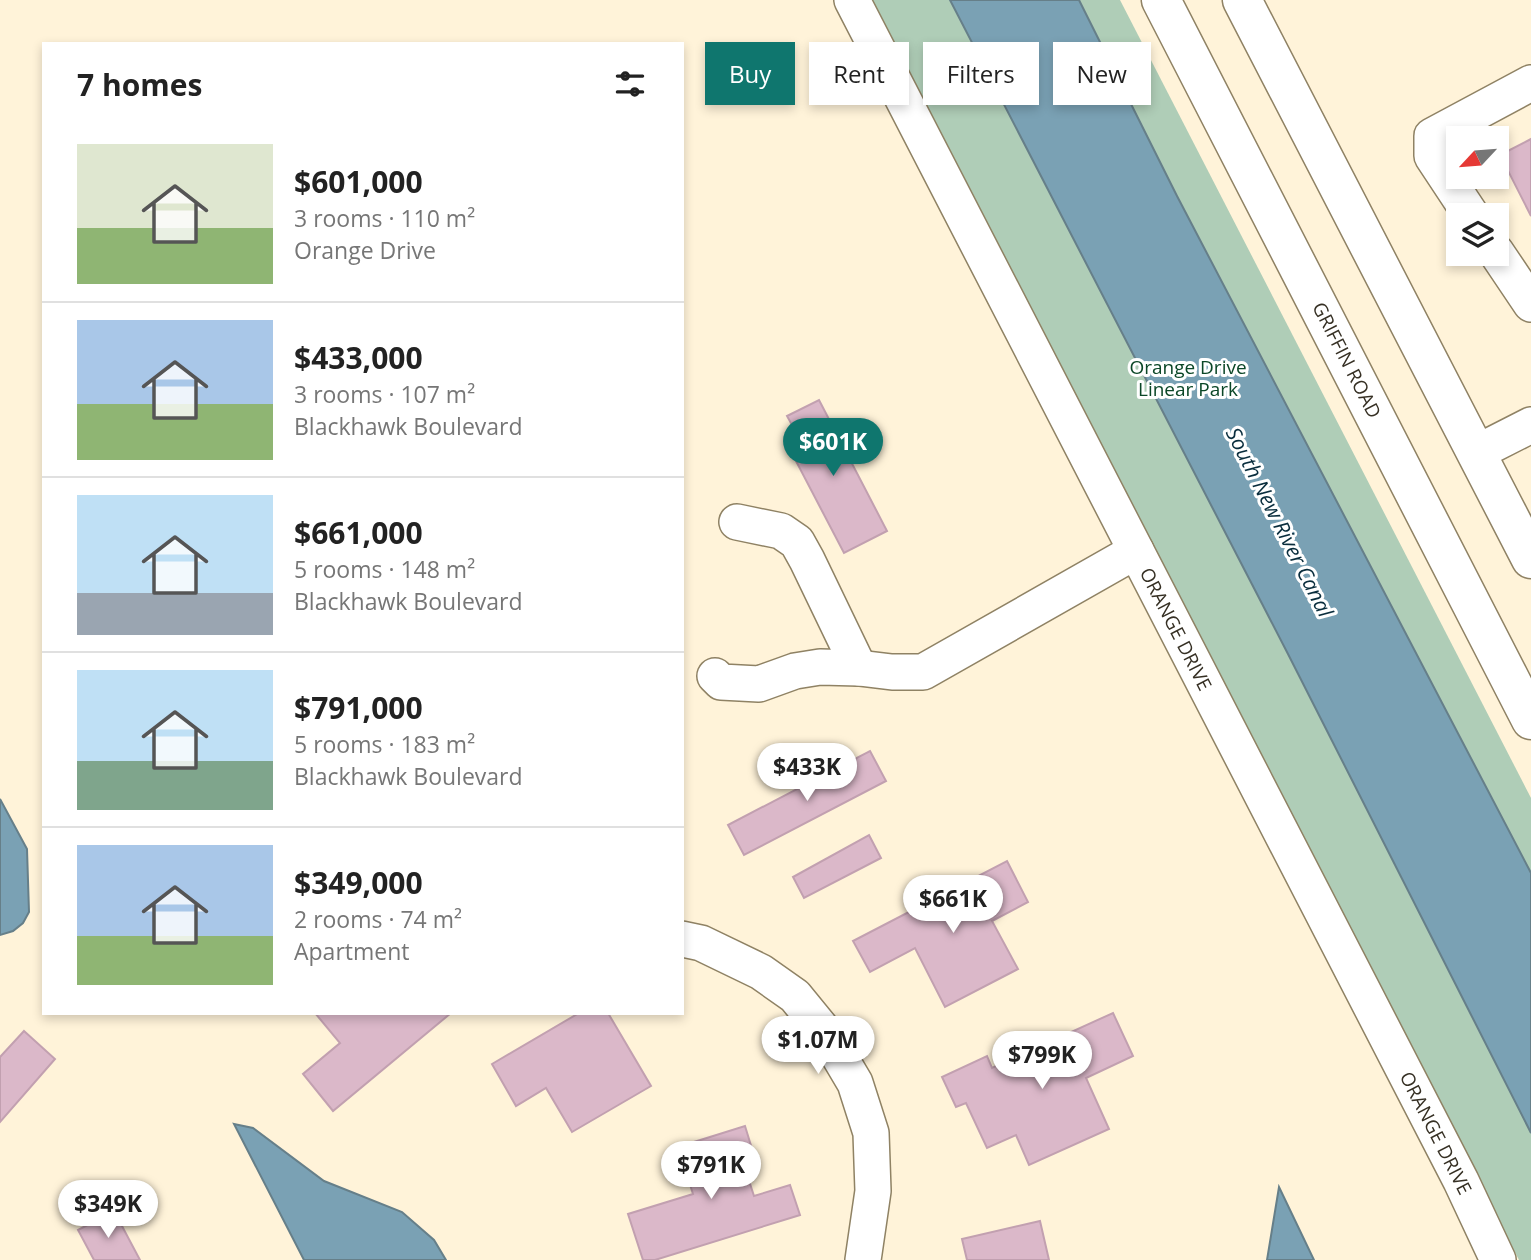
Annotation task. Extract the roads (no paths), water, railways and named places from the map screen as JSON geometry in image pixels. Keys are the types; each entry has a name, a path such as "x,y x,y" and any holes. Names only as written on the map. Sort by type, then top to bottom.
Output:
{"main road":[{"name":"GRIFFIN ROAD","path":"1161,0 1531,720"},
{"path":"1242,0 1531,559"}],"street":[{"name":"ORANGE DRIVE","path":"852,0 1461,1181 1498,1260"},
{"path":"1463,203 1432,156 1432,136 1531,82"},
{"path":"1505,266 1531,304"},
{"path":"1476,453 1531,425"},
{"path":"737,522 781,531 797,541 859,668"},
{"path":"715,676 721,682 759,684 795,671 820,667 923,672 1136,551"},
{"path":"684,939 701,943 761,972 795,996 825,1034 855,1083 871,1133 873,1191 863,1260"}],"water":[{"name":"South New River Canal","path":"950,0 1079,0 1100,42 1053,42 1053,105 1132,105 1531,873 1531,1133 1288,654 1004,105 1039,105 1039,42 972,42"},
{"path":"0,799 27,849 29,912 23,923 13,931 0,935"},
{"path":"234,1124 253,1128 324,1181 402,1212 434,1240 446,1260 304,1260"},
{"path":"1279,1187 1314,1260 1267,1260"}],"park label":[{"name":"Orange Drive Linear Park","path":"1188,378"}]}
